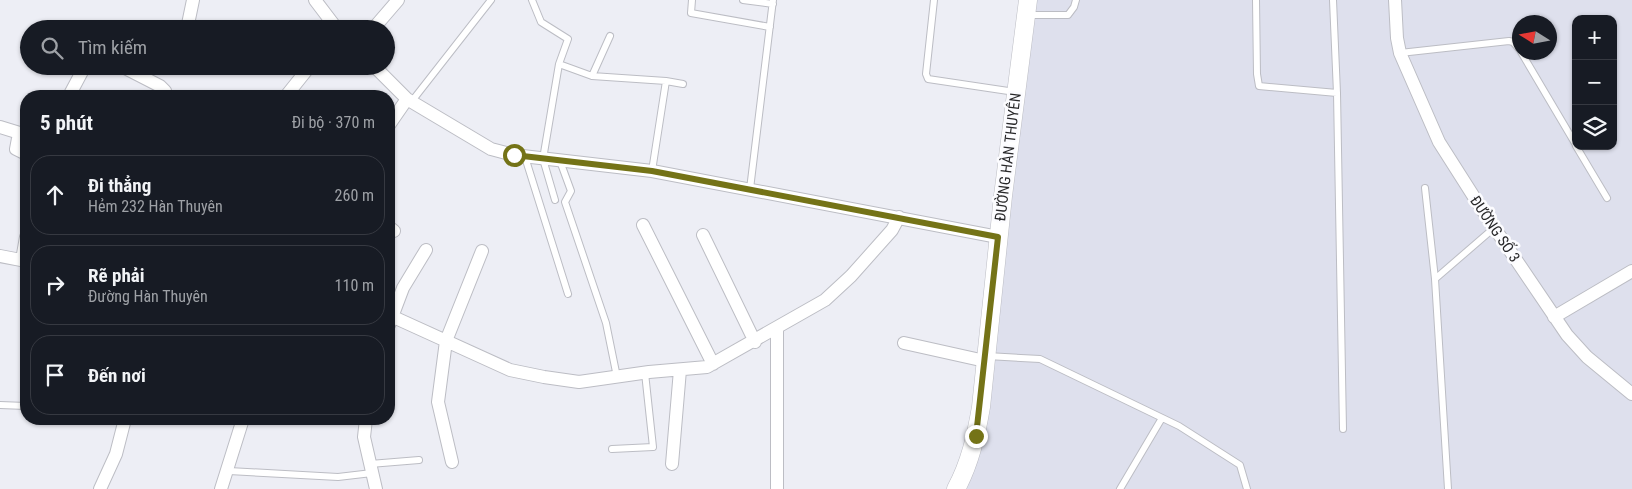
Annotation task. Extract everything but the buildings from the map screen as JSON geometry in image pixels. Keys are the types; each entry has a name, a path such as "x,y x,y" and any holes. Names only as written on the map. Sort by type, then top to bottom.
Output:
{"street":[{"path":"189,20 194,0"},
{"path":"315,0 330,20"},
{"path":"381,20 398,0"},
{"name":"ĐƯỜNG SỐ 3","path":"1395,0 1396,38 1400,53 1439,142 1494,228 1567,335 1587,357 1632,394"},
{"name":"ĐƯỜNG HÀN THUYÊN","path":"956,489 965,471 976,436 998,237 1027,7"},
{"path":"72,90 80,75"},
{"path":"139,75 164,90"},
{"path":"291,90 303,75"},
{"path":"384,75 410,100 491,148 525,157 652,171 998,237"},
{"path":"395,118 410,100"},
{"path":"0,127 20,133"},
{"path":"20,140 16,149 20,151"},
{"path":"395,321 446,341 510,370 579,382 645,373 707,368 825,300 875,250 892,230 899,217"},
{"path":"643,225 713,364"},
{"path":"703,235 754,342"},
{"path":"395,307 403,288 426,250"},
{"path":"452,462 438,402 446,341 482,251"},
{"path":"0,256 20,260"},
{"path":"1554,316 1632,271"},
{"path":"777,328 777,489"},
{"path":"904,343 986,358"},
{"path":"672,464 680,370"},
{"path":"100,489 116,454 123,425"},
{"path":"222,489 241,425"},
{"path":"365,425 364,437 376,489"}],"lane":[{"path":"410,100 491,0"},
{"path":"532,0 540,22 568,39 559,64 543,159 555,200"},
{"path":"692,0 691,13 770,27"},
{"path":"743,0 773,2 750,190"},
{"path":"934,0 926,74 928,79 1016,92"},
{"path":"1027,7 1068,15 1074,7 1076,0"},
{"path":"1256,0 1257,74 1260,86 1337,93"},
{"path":"1332,0 1337,93 1343,429"},
{"path":"592,76 610,36"},
{"path":"1400,53 1512,42"},
{"path":"1525,60 1572,139"},
{"path":"559,64 592,76 666,81 682,84"},
{"path":"652,171 666,81"},
{"path":"1578,150 1608,198"},
{"path":"525,157 568,294"},
{"path":"560,161 571,191 565,202 606,323 617,378"},
{"path":"1425,188 1435,280 1448,489"},
{"path":"1435,280 1494,228"},
{"path":"986,358 1040,359 1179,426 1240,465 1247,489"},
{"path":"612,449 653,447 645,373"},
{"path":"0,405 20,406"},
{"path":"1120,489 1162,418"},
{"path":"229,471 338,477 419,460"}],"shaded area":[{"path":"1035,0 1632,0 1632,489 964,489 1010,197"}],"route":[{"path":"514,155 652,171 998,237 976,436"}]}
